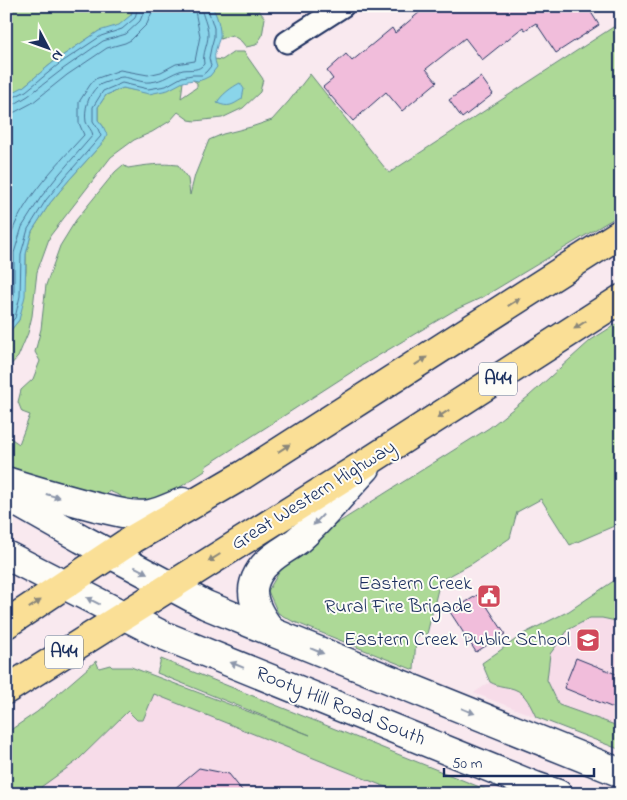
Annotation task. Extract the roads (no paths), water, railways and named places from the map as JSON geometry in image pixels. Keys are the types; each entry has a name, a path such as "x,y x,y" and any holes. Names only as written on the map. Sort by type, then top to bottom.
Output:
{"highway":[{"path":"6,624 110,554 243,475 621,234"},
{"name":"Great Western Highway","path":"6,690 374,458 621,299"}],"main road":[{"path":"272,632 260,614 254,598 253,589 261,570 268,561 296,541 315,524 374,458"},
{"path":"6,481 79,503 141,515 164,510 243,475"},
{"path":"6,496 110,554 206,604 621,773"},
{"name":"Rooty Hill Road South","path":"6,555 160,634 558,794"}],"street":[{"path":"287,42 343,6"}],"water":[{"path":"134,6 211,6 217,17 220,30 220,38 215,54 217,67 210,76 204,79 183,82 168,90 149,94 123,88 106,95 98,107 98,120 107,135 105,140 50,203 32,231 26,254 25,296 19,320 6,336 6,96 23,87 56,60 99,31 119,25 131,15"},
{"path":"240,83 244,89 242,99 230,105 217,103 227,91"}],"place":[{"name":"Eastern Creek Rural Fire Brigade","path":"489,596"},
{"name":"Eastern Creek Public School","path":"588,640"}]}
